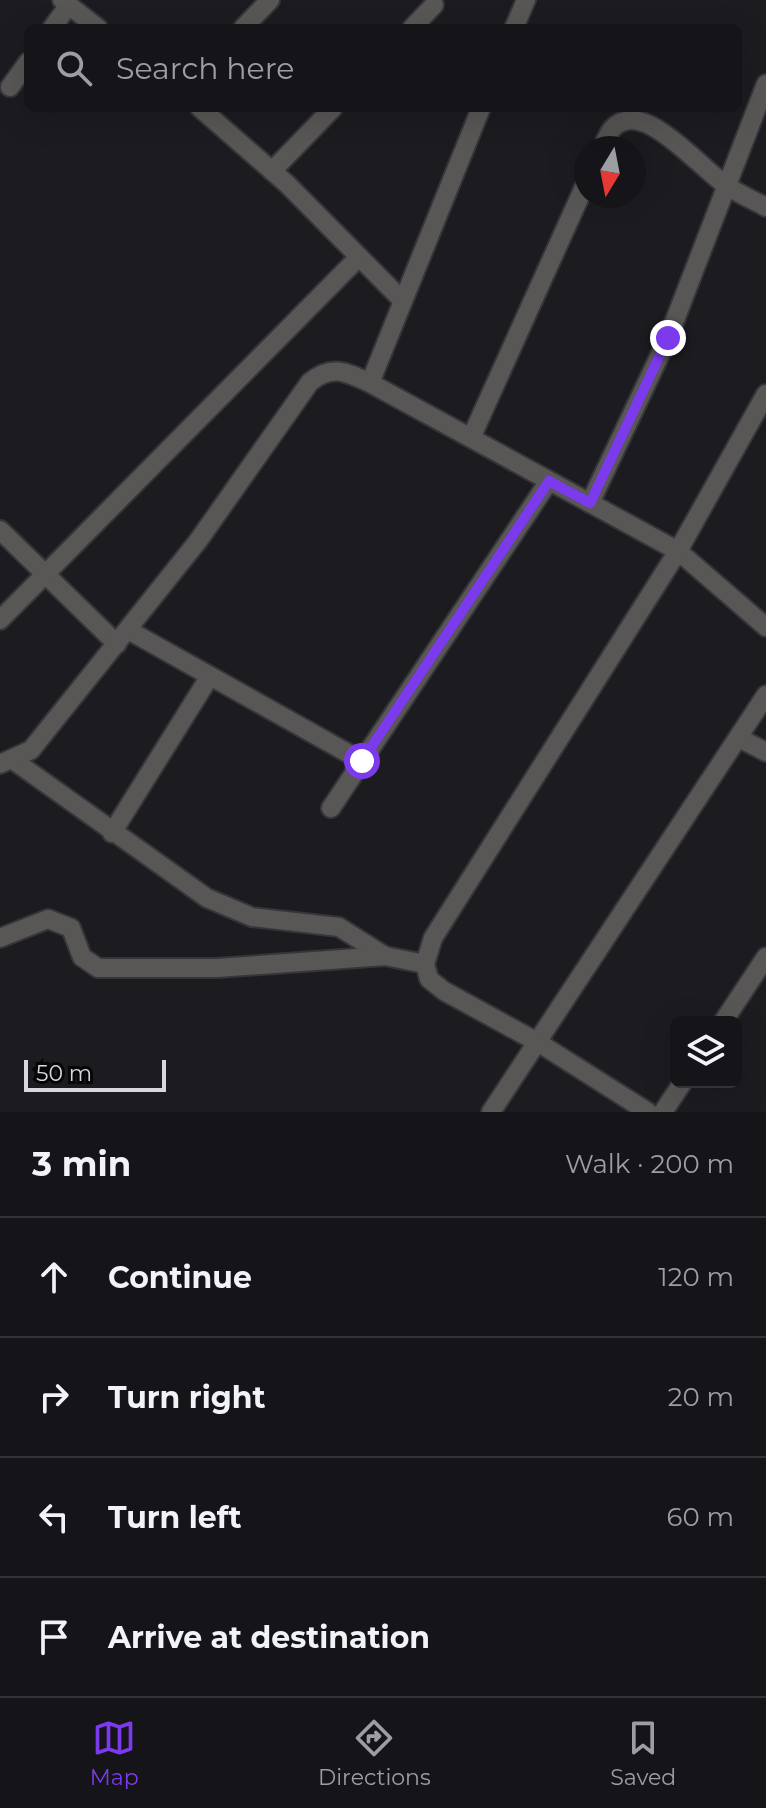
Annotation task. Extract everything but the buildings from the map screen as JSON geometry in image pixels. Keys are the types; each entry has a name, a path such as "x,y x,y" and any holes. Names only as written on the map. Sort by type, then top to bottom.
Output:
{"street":[{"path":"247,24 270,0"},
{"path":"516,24 526,0"},
{"path":"54,24 65,3 93,24"},
{"path":"416,24 434,5"},
{"path":"10,87 24,68"},
{"path":"590,503 668,338 766,84"},
{"path":"205,112 272,171 402,300"},
{"path":"272,171 329,112"},
{"path":"370,383 479,112"},
{"path":"608,136 613,126 627,119 638,121 668,137 727,186 766,207"},
{"path":"471,438 575,208"},
{"path":"0,620 359,257"},
{"path":"6,762 31,750 123,637 198,541 310,382 323,371 340,370 370,383 678,551 766,627"},
{"path":"648,1112 539,1043 444,991 429,979 425,964 433,938 678,551 766,394"},
{"path":"331,808 549,481"},
{"path":"0,530 123,637 210,676 362,761"},
{"path":"112,833 210,676"},
{"path":"491,1112 766,695"},
{"path":"739,738 766,752"},
{"path":"6,762 207,898 252,917 339,927 385,956"},
{"path":"0,938 48,919 71,928 82,957 98,968 116,970 230,967 385,956 425,964"},
{"path":"727,1016 766,957"},
{"path":"663,1112 679,1088"}],"route":[{"path":"362,761 549,481 590,503 668,338"}]}
